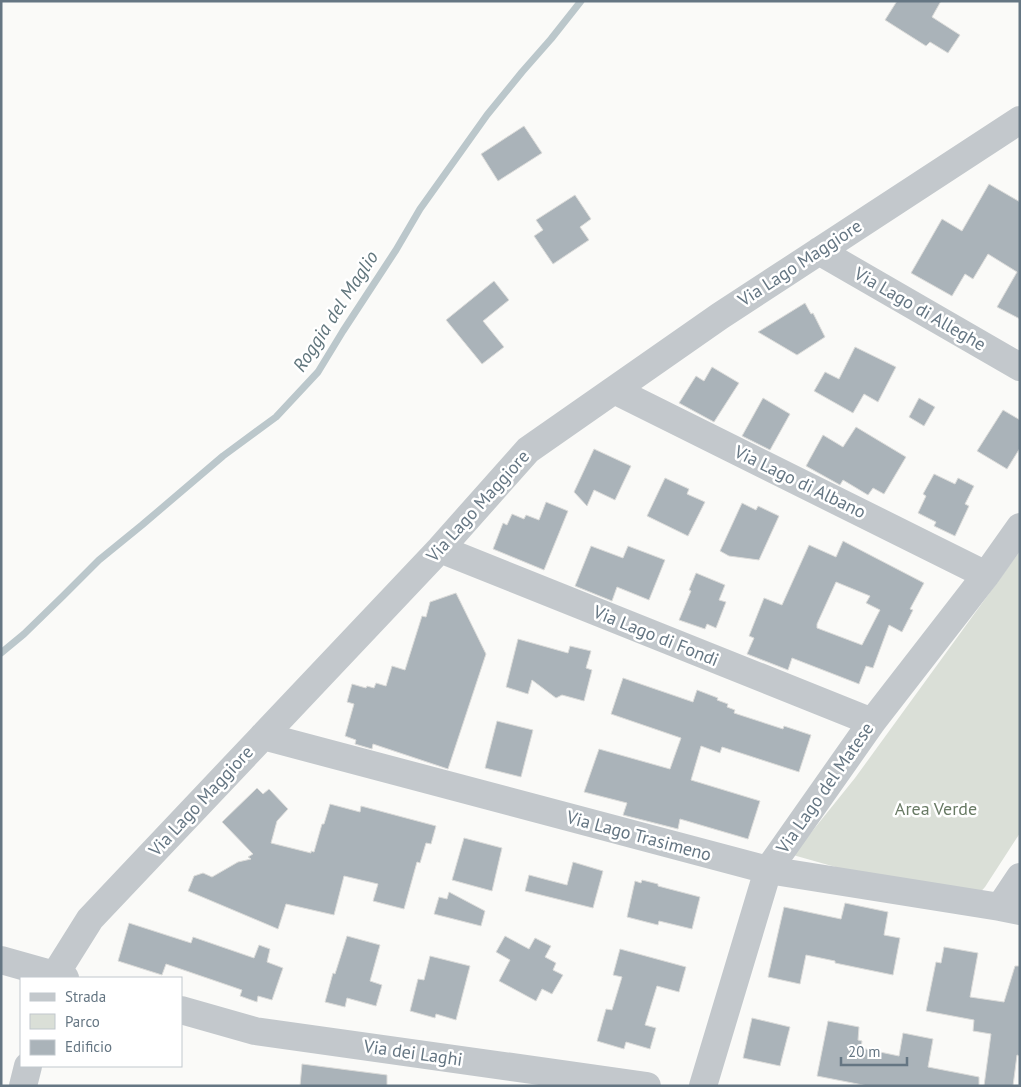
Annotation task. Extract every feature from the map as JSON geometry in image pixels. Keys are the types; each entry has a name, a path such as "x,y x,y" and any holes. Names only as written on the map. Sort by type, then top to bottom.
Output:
{"street":[{"name":"Via Lago Maggiore","path":"57,977 90,919 440,549 528,450 720,316 1020,120"},
{"name":"Via Lago di Alleghe","path":"820,251 1020,366"},
{"name":"Via Lago di Albano","path":"614,390 986,575"},
{"name":"Via Lago del Matese","path":"703,1086 768,870 872,722 986,575 1020,527"},
{"name":"Via Lago di Fondi","path":"440,549 872,722"},
{"name":"Via Lago Trasimeno","path":"263,736 768,870 1010,909"},
{"path":"1010,909 1020,877"},
{"path":"1,960 57,977"},
{"name":"Via dei Laghi","path":"182,1010 255,1031 647,1086"},
{"path":"23,1086 28,1067"}],"green space":[{"name":"Area Verde","path":"1020,551 1020,833 985,887 976,897 924,892 793,855 855,778"}],"building":[{"path":"897,1 941,1 932,17 960,35 948,53 930,42 926,46 885,20"},
{"path":"524,126 542,153 498,181 481,154"},
{"path":"989,184 1020,202 1020,319 997,307 1017,272 988,254 973,279 965,274 952,296 911,273 942,219 962,231"},
{"path":"575,195 591,219 580,227 589,240 553,264 534,236 543,230 536,220"},
{"path":"494,281 509,300 483,321 504,347 482,364 446,320"},
{"path":"805,303 811,314 813,313 825,337 797,355 758,332"},
{"path":"855,347 896,367 878,402 864,394 853,413 814,391 825,372 839,379"},
{"path":"712,367 739,383 714,422 679,403 696,376 704,381"},
{"path":"763,398 790,414 770,450 742,436"},
{"path":"919,398 935,407 924,426 909,417"},
{"path":"1003,410 1020,420 1020,448 1007,469 977,451"},
{"path":"856,427 906,457 884,494 873,488 868,495 843,480 840,485 806,466 823,435 843,447"},
{"path":"594,449 631,466 615,500 594,490 587,506 574,492"},
{"path":"934,474 955,484 958,478 974,486 965,504 969,506 955,536 934,526 936,522 918,513 926,496 923,494"},
{"path":"665,478 689,489 687,494 705,502 688,536 647,516"},
{"path":"546,502 568,511 544,570 493,549 503,523 507,525 512,514 524,519 526,515 539,520"},
{"path":"742,503 756,510 758,506 779,516 759,560 729,556 720,551"},
{"path":"843,541 924,583 910,609 913,610 902,632 889,625 873,668 866,666 859,684 792,658 788,670 747,654 754,638 749,636 764,598 782,605 809,545 836,557","holes":["836,582 870,596 866,603 880,610 862,645 817,628 817,624"]},
{"path":"591,546 623,558 628,546 665,560 649,600 617,587 612,601 575,586"},
{"path":"696,573 725,585 719,600 726,602 716,628 707,624 705,629 679,620"},
{"path":"456,593 486,654 448,769 373,744 372,749 355,744 356,740 345,736 354,704 347,702 352,684 366,688 367,686 374,688 376,683 386,686 392,666 405,670 422,616 426,617 430,602"},
{"path":"518,639 568,653 570,646 591,651 586,668 592,670 584,701 562,695 556,698 532,680 528,694 506,687"},
{"path":"623,678 693,702 697,690 728,704 727,707 735,710 734,713 783,729 784,726 811,735 799,772 722,747 720,753 701,746 691,780 760,801 748,839 680,819 678,829 623,815 627,803 584,792 599,749 670,769 681,738 611,714"},
{"path":"497,721 533,730 521,777 485,768"},
{"path":"257,788 263,794 269,789 288,809 277,821 271,843 311,853 311,851 314,852 330,804 360,812 361,806 436,826 431,844 426,843 420,863 417,862 404,909 373,901 378,884 344,876 334,915 286,904 278,929 188,891 194,876 203,873 212,877 238,862 251,859 248,857 253,854 222,822"},
{"path":"464,838 502,848 492,891 452,880"},
{"path":"573,862 603,871 593,908 525,891 529,875 567,885"},
{"path":"642,880 700,897 692,929 659,921 658,925 627,917 635,881 641,883"},
{"path":"449,892 485,911 481,926 434,914 439,897 447,899"},
{"path":"845,903 888,912 884,935 900,938 893,975 806,955 800,984 768,977 784,907 841,919"},
{"path":"129,923 191,943 193,937 254,958 259,945 270,949 267,962 283,968 272,1000 258,996 257,1002 240,996 242,990 166,964 162,975 118,961"},
{"path":"347,936 380,945 370,981 382,985 376,1006 347,998 345,1007 325,1002 333,973 335,974"},
{"path":"505,936 529,949 535,938 551,946 545,957 556,963 553,970 563,975 552,994 542,989 536,1001 499,981 510,960 496,952"},
{"path":"944,947 978,953 970,997 1004,1002 1015,966 1020,966 1020,1056 1017,1055 1013,1086 984,1086 991,1034 973,1031 974,1020 926,1011 936,962 941,963"},
{"path":"620,949 686,967 679,992 657,986 645,1025 656,1028 650,1049 626,1042 624,1049 597,1041 606,1009 612,1010 622,977 613,975"},
{"path":"430,956 470,966 456,1020 436,1014 435,1018 410,1011 418,979 424,980"},
{"path":"752,1018 790,1027 780,1066 743,1058"},
{"path":"828,1021 859,1027 858,1040 862,1041 861,1048 899,1056 903,1033 933,1039 928,1067 979,1077 979,1086 868,1086 817,1076"},
{"path":"302,1064 387,1075 387,1086 300,1086"}],"waterway":[{"name":"Roggia del Maglio","path":"1,653 24,634 99,560 223,456 276,417 318,372 420,209 487,115 581,1"}]}
